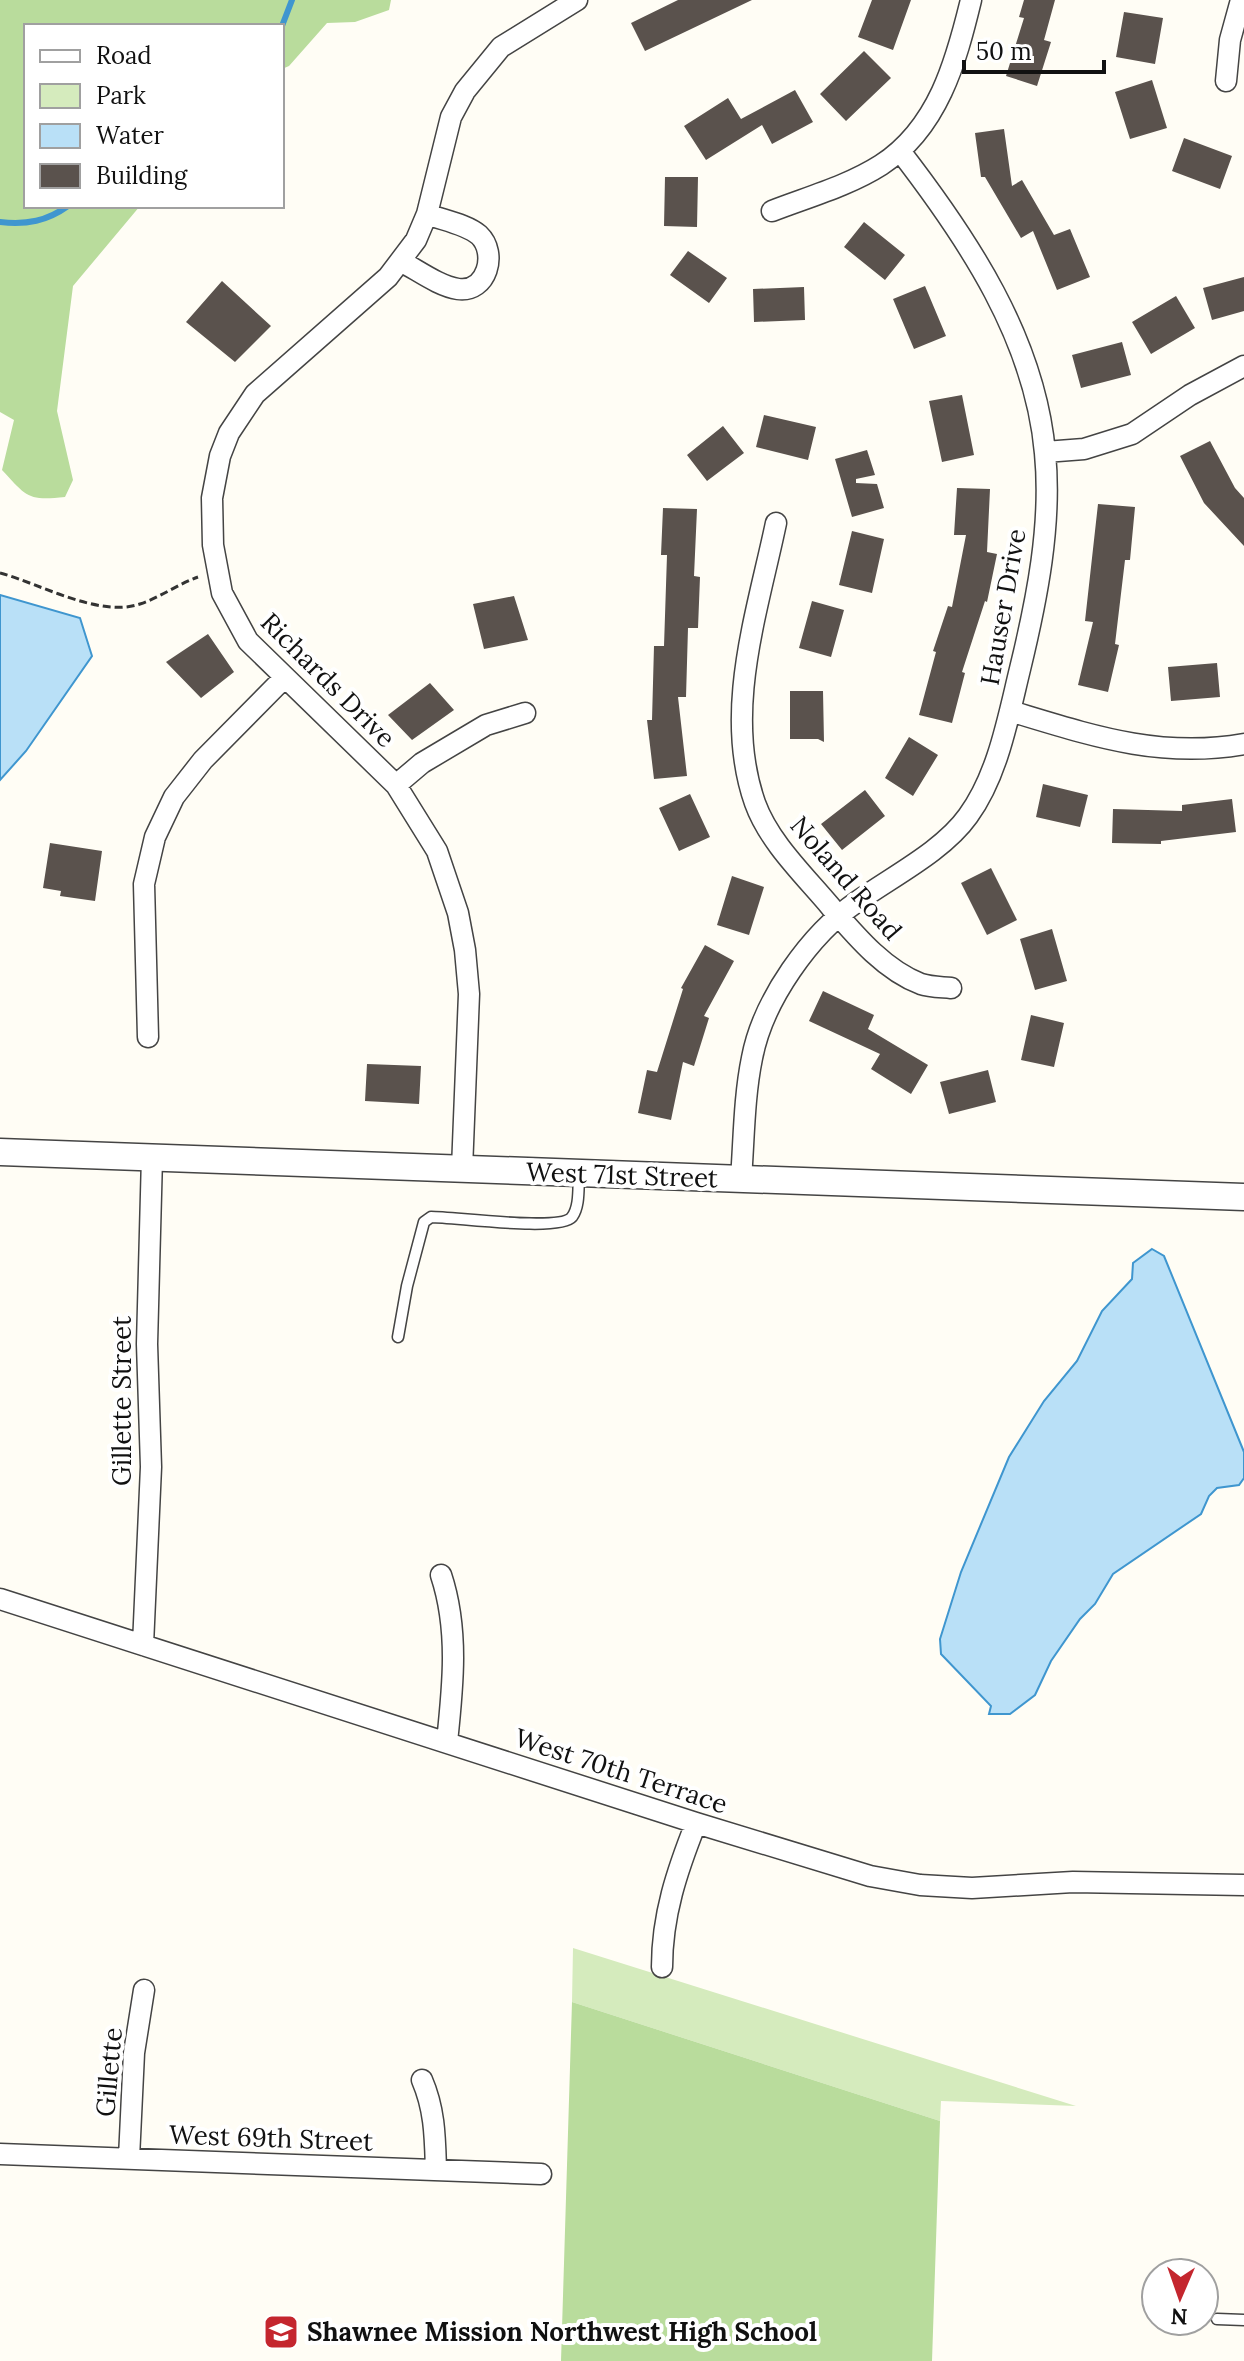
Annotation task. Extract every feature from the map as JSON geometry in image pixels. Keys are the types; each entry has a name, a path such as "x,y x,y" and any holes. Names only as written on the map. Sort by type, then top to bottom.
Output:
{"street":[{"name":"Richards Drive","path":"462,1169 469,994 458,913 437,851 396,785 248,641 227,605 216,570 212,498 220,456 237,418 255,394 402,262 416,240 427,214 447,130 465,91 494,54 577,0"},
{"path":"772,211 831,189 879,166 900,151 929,116 946,85 971,0"},
{"path":"1226,81 1230,40 1241,0"},
{"name":"Hauser Drive","path":"741,1179 752,1058 761,1026 813,940 838,915 956,831 984,791 1010,711 1040,575 1046,511 1045,452 1025,361 989,280 961,234 900,151"},
{"path":"402,262 454,289 465,289 476,284 488,269 490,259 487,248 478,235 427,214"},
{"path":"1045,452 1084,449 1132,434 1190,395 1244,366"},
{"name":"Noland Road","path":"776,523 747,666 741,727 743,753 756,805 784,851 838,915 889,967 923,985 951,988"},
{"path":"148,1037 144,884 155,837 174,797 203,760 285,677"},
{"path":"1010,711 1133,746 1201,750 1244,744"},
{"path":"396,785 422,763 486,725 525,713"},
{"name":"West 71st Street","path":"0,1152 1244,1197"},
{"name":"Gillette Street","path":"143,1645 151,1467 147,1344 152,1157"},
{"path":"441,1575 449,1599 454,1655 447,1742"},
{"name":"West 70th Terrace","path":"0,1599 870,1876 920,1885 972,1888 1133,1881 1244,1885"},
{"path":"662,1967 666,1911 696,1823"},
{"name":"Gillette","path":"129,2158 134,2053 144,1990"},
{"path":"422,2080 435,2122 436,2170"},
{"name":"West 69th Street","path":"0,2154 541,2174"}],"lane":[{"path":"398,1337 407,1286 424,1222 431,1217 555,1225 568,1221 576,1210 579,1173"},
{"path":"1220,2319 1244,2320"}],"path":[{"path":"0,573 98,606 123,607 139,605 216,570"}],"green space":[{"path":"0,0 391,0 389,10 355,22 327,23 284,68 284,24 24,24 24,208 138,208 73,286 57,411 73,480 65,497 29,495 2,470 14,420 0,412"},
{"path":"573,1948 1076,2106 941,2101 940,2121 572,2002"},
{"path":"572,2002 940,2121 932,2361 561,2361"}],"water":[{"path":"0,595 80,618 92,656 26,751 0,780"},
{"path":"1152,1249 1164,1256 1244,1452 1244,1478 1239,1485 1217,1488 1209,1496 1201,1514 1113,1574 1095,1604 1080,1619 1051,1661 1035,1695 1010,1714 989,1714 991,1706 941,1654 940,1639 961,1572 1009,1457 1044,1401 1077,1361 1102,1311 1132,1279 1133,1263"}],"building":[{"path":"678,0 752,0 645,51 631,23"},
{"path":"872,0 911,0 893,50 858,37"},
{"path":"1024,0 1055,0 1044,40 1051,42 1037,86 1006,76 1024,18 1019,17"},
{"path":"1124,12 1163,18 1155,64 1116,57"},
{"path":"864,51 891,78 846,121 820,94"},
{"path":"1152,80 1167,128 1130,139 1115,92"},
{"path":"795,90 813,122 772,144 762,125 706,160 684,126 728,98 741,119"},
{"path":"1004,129 1012,186 1022,180 1054,235 1070,229 1090,277 1057,290 1033,231 1021,238 985,177 981,177 975,133"},
{"path":"1184,138 1232,156 1220,189 1172,171"},
{"path":"665,177 698,177 697,227 664,226"},
{"path":"864,222 905,255 885,280 844,247"},
{"path":"688,251 727,278 709,303 670,275"},
{"path":"1244,277 1244,311 1212,320 1203,288"},
{"path":"222,281 271,326 235,362 186,322"},
{"path":"925,286 946,336 914,349 893,299"},
{"path":"804,287 805,320 754,322 753,289"},
{"path":"1176,296 1195,328 1151,354 1132,322"},
{"path":"1122,342 1131,375 1081,388 1072,355"},
{"path":"962,395 974,455 942,462 929,401"},
{"path":"764,415 816,427 808,460 756,447"},
{"path":"723,426 744,453 707,481 687,455"},
{"path":"1210,441 1235,488 1244,498 1244,546 1204,503 1180,456"},
{"path":"867,450 875,475 856,479 856,483 877,484 884,508 852,517 835,459"},
{"path":"957,488 990,489 987,552 997,554 987,602 962,672 965,673 952,723 919,715 936,652 933,651 948,606 952,607 966,535 954,535"},
{"path":"1098,504 1135,507 1130,560 1125,560 1115,644 1119,645 1108,692 1078,685 1093,622 1085,621"},
{"path":"663,508 697,509 694,576 700,577 698,628 688,628 686,697 678,697 687,776 654,779 647,720 652,720 654,646 664,646 667,555 661,555"},
{"path":"852,531 884,539 872,593 839,585"},
{"path":"514,596 528,640 484,649 473,604"},
{"path":"812,601 844,610 831,657 799,648"},
{"path":"208,634 234,672 201,698 166,662"},
{"path":"1217,663 1220,697 1171,701 1168,667"},
{"path":"430,683 454,710 412,740 388,715"},
{"path":"790,691 823,691 824,742 818,739 790,739"},
{"path":"909,737 938,755 913,796 885,778"},
{"path":"1043,784 1088,795 1080,827 1036,817"},
{"path":"865,790 885,816 842,850 821,824"},
{"path":"690,794 710,837 679,851 659,808"},
{"path":"1232,799 1236,832 1161,841 1161,844 1112,843 1113,809 1182,811 1182,805"},
{"path":"50,843 102,851 95,901 60,896 61,891 43,888"},
{"path":"991,868 1017,920 987,935 961,883"},
{"path":"732,876 764,887 749,935 717,925"},
{"path":"1052,929 1067,981 1035,990 1020,939"},
{"path":"705,945 734,961 704,1016 709,1018 694,1066 683,1062 671,1120 638,1113 647,1070 657,1072 681,988"},
{"path":"823,991 874,1015 868,1029 928,1065 911,1094 871,1069 880,1054 809,1021"},
{"path":"1031,1015 1064,1023 1054,1067 1021,1060"},
{"path":"367,1064 421,1066 419,1104 365,1101"},
{"path":"988,1070 996,1102 949,1114 940,1082"}],"waterway":[{"path":"283,24 292,0"},
{"path":"0,222 36,221 64,208"}],"place":[{"name":"Shawnee Mission Northwest High School","path":"281,2332"}]}
